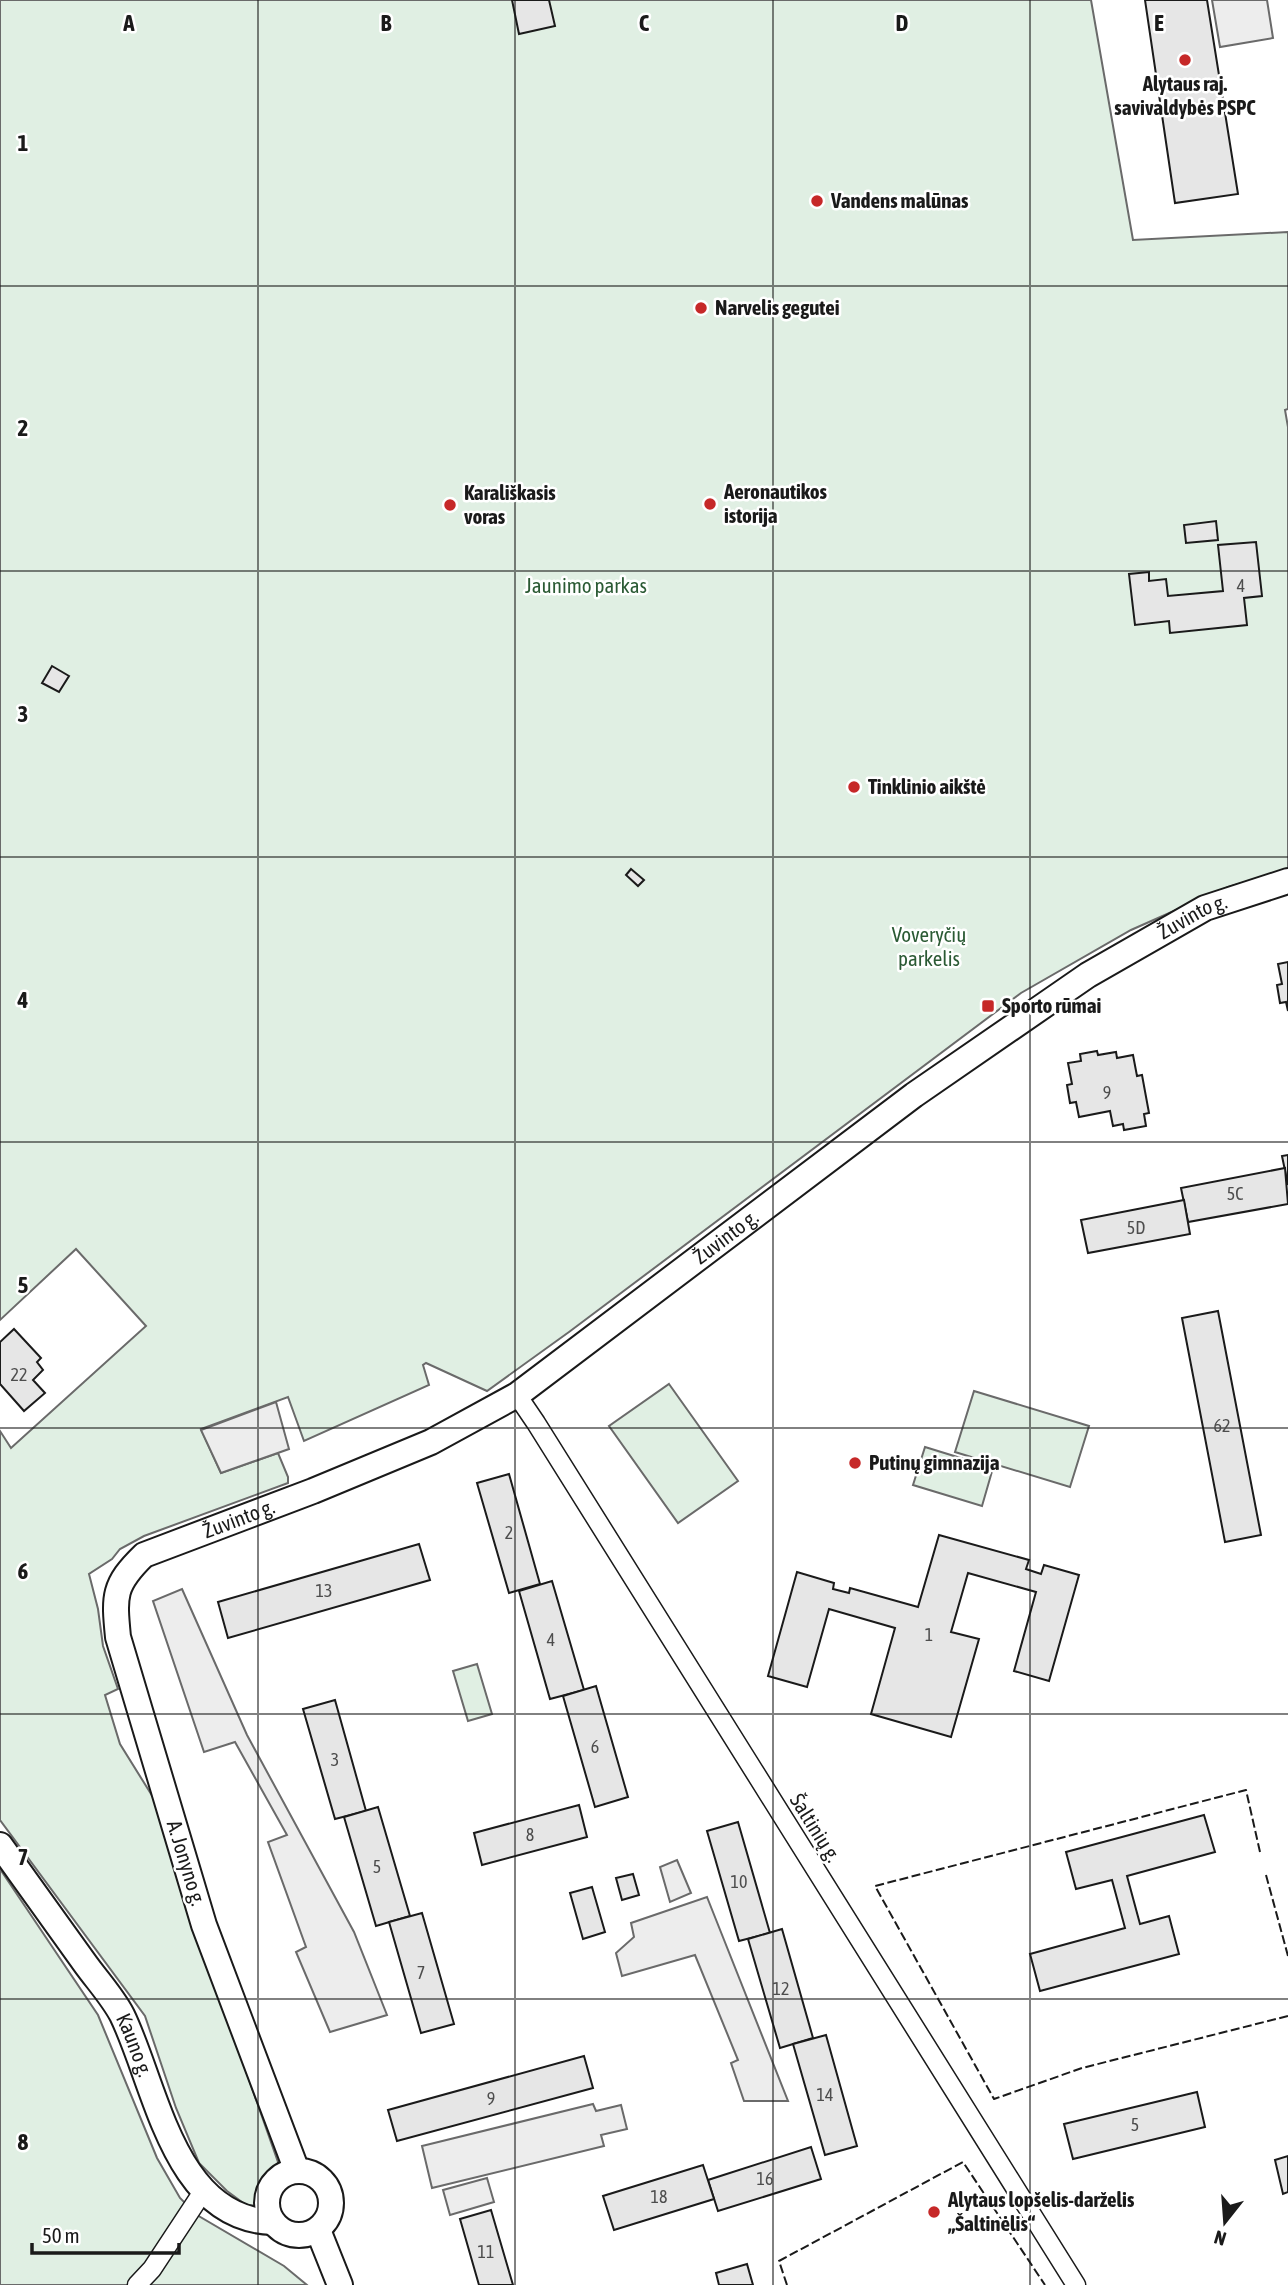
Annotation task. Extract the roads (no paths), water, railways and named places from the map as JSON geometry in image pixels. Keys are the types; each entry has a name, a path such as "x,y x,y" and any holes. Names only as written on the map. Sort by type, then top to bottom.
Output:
{"street":[{"name":"Žuvinto g.","path":"144,1555 313,1491 431,1442 517,1395 914,1095 1088,975 1205,908 1288,881"},
{"name":"Šaltinių g.","path":"517,1395 1076,2285"},
{"name":"A. Jonyno g.","path":"144,1555 120,1583 114,1604 118,1637 204,1925 297,2171"},
{"name":"Kauno g.","path":"0,1845 121,2013 172,2146 204,2190 230,2211 255,2221 272,2222"},
{"path":"297,2171 319,2177 327,2185 331,2195 330,2214 318,2230 299,2236 279,2229 268,2213 268,2194 279,2178 297,2171"},
{"path":"137,2285 152,2269 204,2190"},
{"path":"318,2230 340,2285"}],"place":[{"name":"Alytaus raj. savivaldybės PSPC","path":"1185,60"},
{"name":"Vandens malūnas","path":"817,201"},
{"name":"Narvelis gegutei","path":"701,308"},
{"name":"Aeronautikos istorija","path":"710,504"},
{"name":"Karališkasis voras","path":"450,505"},
{"name":"Tinklinio aikštė","path":"854,787"},
{"name":"Sporto rūmai","path":"988,1006"},
{"name":"Putinų gimnazija","path":"855,1463"},
{"name":"Alytaus lopšelis-darželis „Šaltinėlis“","path":"934,2212"}],"park label":[{"name":"Jaunimo parkas","path":"586,586"},
{"name":"Voveryčių parkelis","path":"929,947"}]}
